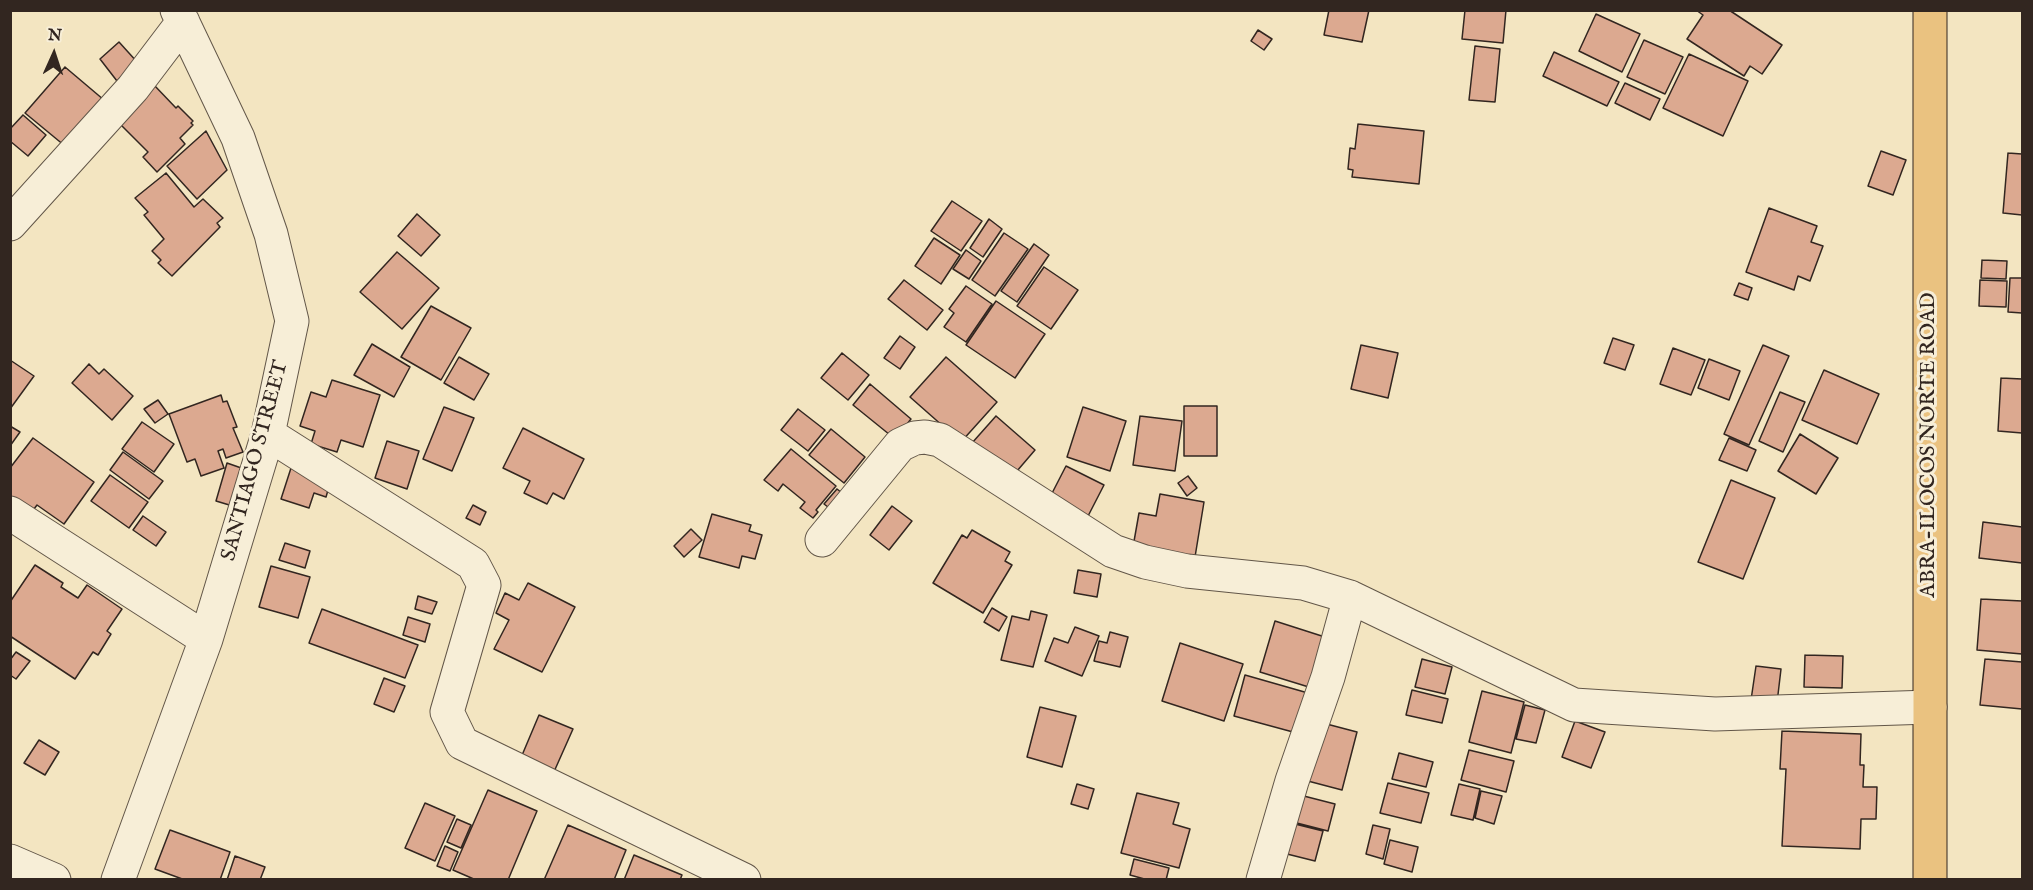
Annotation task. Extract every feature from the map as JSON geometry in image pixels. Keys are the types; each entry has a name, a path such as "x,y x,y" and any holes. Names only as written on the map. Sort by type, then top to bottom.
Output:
{"main road":[{"name":"ABRA-ILOCOS NORTE ROAD","path":"1930,10 1930,879"}],"street":[{"path":"10,224 134,88 180,16"},
{"name":"SANTIAGO STREET","path":"118,879 206,639 268,434 292,321 271,234 238,138 180,16"},
{"path":"268,434 472,564 484,585 447,712 462,743 744,879"},
{"path":"822,540 900,445 915,438 925,437 940,440 1113,551 1145,562 1187,571 1303,583 1350,597 1574,705 1715,714 1930,707"},
{"path":"10,513 206,639"},
{"path":"1263,879 1292,781 1328,677 1350,597"},
{"path":"10,861 54,879"}],"building":[{"path":"1329,10 1369,10 1362,42 1324,35"},
{"path":"1465,10 1506,10 1503,43 1462,39"},
{"path":"1696,10 1729,10 1782,45 1762,74 1750,66 1744,76 1687,39 1703,15"},
{"path":"1596,14 1640,34 1622,72 1579,51"},
{"path":"1258,30 1272,39 1264,50 1251,41"},
{"path":"1644,40 1683,57 1665,94 1627,77"},
{"path":"119,42 138,63 117,81 100,59"},
{"path":"1475,46 1500,49 1495,102 1469,100"},
{"path":"1554,52 1619,82 1607,106 1543,76"},
{"path":"1689,54 1748,81 1723,136 1663,108"},
{"path":"65,67 104,100 65,146 25,113"},
{"path":"1625,83 1660,99 1650,120 1615,103"},
{"path":"154,85 176,108 178,106 193,121 191,123 193,125 180,138 185,144 157,172 143,157 148,152 117,121"},
{"path":"23,115 46,135 28,156 10,141 10,129"},
{"path":"1358,124 1424,131 1419,184 1352,177 1353,170 1348,169 1350,148 1355,149"},
{"path":"206,131 227,170 197,199 167,166"},
{"path":"1881,151 1906,160 1893,195 1868,186"},
{"path":"2008,153 2022,154 2022,215 2003,213"},
{"path":"166,173 194,207 203,199 223,218 217,223 220,227 172,276 158,263 161,260 152,251 164,239 144,215 148,212 135,198"},
{"path":"952,201 982,221 961,251 931,231"},
{"path":"1769,208 1817,226 1811,242 1823,246 1810,281 1798,276 1794,290 1746,272"},
{"path":"417,214 440,235 421,256 398,236"},
{"path":"989,219 1002,229 983,257 970,248"},
{"path":"1004,233 1028,249 995,296 972,280"},
{"path":"934,238 960,255 941,284 915,266"},
{"path":"1034,244 1049,255 1017,302 1001,291"},
{"path":"966,250 981,261 969,279 953,269"},
{"path":"397,252 439,288 402,329 360,292"},
{"path":"1982,260 2007,261 2006,279 1981,278"},
{"path":"1044,267 1078,290 1051,329 1017,306"},
{"path":"2010,278 2022,278 2022,313 2008,312"},
{"path":"904,280 943,310 927,330 888,299"},
{"path":"1980,280 2007,281 2006,307 1979,306"},
{"path":"1739,283 1752,288 1748,300 1734,295"},
{"path":"966,286 992,304 966,342 944,327 954,313 949,309"},
{"path":"996,301 1045,334 1015,378 966,345"},
{"path":"431,306 471,328 441,380 401,357"},
{"path":"900,336 915,347 900,369 884,358"},
{"path":"1613,338 1634,345 1625,370 1604,363"},
{"path":"372,344 410,367 394,397 354,375"},
{"path":"1361,345 1398,353 1388,398 1351,389"},
{"path":"1763,345 1789,356 1749,445 1724,434"},
{"path":"1673,348 1705,360 1691,395 1660,384"},
{"path":"842,353 869,375 848,400 821,378"},
{"path":"459,357 489,374 474,400 444,383"},
{"path":"946,357 997,402 961,442 910,397"},
{"path":"1709,359 1740,371 1729,400 1698,388"},
{"path":"10,360 34,376 10,409"},
{"path":"89,364 99,374 104,369 133,396 112,420 72,383"},
{"path":"1824,370 1879,394 1857,444 1802,420"},
{"path":"2001,378 2022,379 2022,433 1998,431"},
{"path":"332,380 380,395 363,447 341,440 337,452 311,444 315,431 300,426 311,392 326,397"},
{"path":"870,384 911,419 895,439 853,405"},
{"path":"1780,392 1805,402 1783,452 1759,441"},
{"path":"221,395 223,402 227,401 237,427 233,428 243,452 226,458 223,449 218,451 224,468 201,476 195,459 187,462 169,414"},
{"path":"158,400 168,414 155,423 144,409"},
{"path":"1184,406 1217,406 1217,456 1184,456"},
{"path":"444,407 474,418 452,471 423,459"},
{"path":"1083,407 1126,421 1110,471 1067,457"},
{"path":"798,409 825,430 808,451 781,430"},
{"path":"996,416 1035,450 1011,478 972,443"},
{"path":"1140,416 1182,421 1175,471 1133,465"},
{"path":"142,422 174,444 154,472 122,449"},
{"path":"10,426 20,432 10,446"},
{"path":"523,428 584,459 564,499 553,493 547,504 524,493 530,481 503,468"},
{"path":"831,429 865,457 844,483 809,455"},
{"path":"1800,434 1838,458 1816,494 1778,471"},
{"path":"33,438 94,482 64,524 37,505 28,517 10,504 10,468"},
{"path":"1729,438 1756,450 1747,471 1719,460"},
{"path":"387,441 419,451 407,489 375,478"},
{"path":"791,449 836,486 816,510 818,512 813,518 800,508 805,502 783,484 778,491 764,480"},
{"path":"123,452 163,481 149,499 110,470"},
{"path":"227,463 247,470 236,507 216,501"},
{"path":"1066,466 1104,485 1086,520 1048,501"},
{"path":"291,468 331,480 326,497 314,493 309,508 281,499"},
{"path":"110,475 148,502 129,528 91,501"},
{"path":"1188,476 1197,488 1187,496 1178,483"},
{"path":"1731,480 1775,498 1743,579 1698,562"},
{"path":"837,489 852,501 840,516 824,504"},
{"path":"1160,494 1204,502 1195,557 1133,547 1139,513 1156,516"},
{"path":"473,505 486,512 480,525 466,518"},
{"path":"892,506 912,521 889,550 870,535"},
{"path":"712,514 751,525 749,531 762,535 755,559 742,556 739,568 699,557"},
{"path":"143,516 166,532 156,546 133,530"},
{"path":"1983,522 2022,527 2022,563 1979,558"},
{"path":"691,529 702,540 684,557 674,546"},
{"path":"972,530 1010,552 1005,561 1012,565 983,613 933,583 962,535 967,538"},
{"path":"285,543 310,551 305,568 279,560"},
{"path":"35,565 63,583 61,587 78,598 87,585 122,609 107,631 111,634 98,655 93,652 75,679 10,636 10,602"},
{"path":"271,566 310,577 298,618 259,607"},
{"path":"1078,570 1101,574 1097,597 1074,593"},
{"path":"528,583 575,607 542,672 494,649 509,620 496,613 505,593 519,600"},
{"path":"418,596 437,602 432,614 415,609"},
{"path":"1981,599 2022,601 2022,654 1977,650"},
{"path":"992,608 1007,617 999,631 984,622"},
{"path":"322,609 418,645 405,678 309,643"},
{"path":"1031,611 1047,615 1033,667 1001,660 1012,616 1029,620"},
{"path":"408,617 430,624 425,642 403,635"},
{"path":"1275,621 1328,638 1312,688 1260,672"},
{"path":"1075,627 1099,636 1082,676 1045,661 1054,638 1068,643"},
{"path":"1110,632 1128,637 1120,667 1094,661 1099,641 1107,643"},
{"path":"1180,643 1243,664 1224,721 1162,701"},
{"path":"16,652 30,661 16,679 10,675 10,660"},
{"path":"1805,655 1843,656 1842,688 1804,687"},
{"path":"1422,659 1452,667 1445,694 1415,687"},
{"path":"1985,659 2022,662 2022,709 1980,705"},
{"path":"1756,666 1781,669 1777,703 1751,700"},
{"path":"1245,675 1315,695 1304,735 1234,716"},
{"path":"384,678 405,686 394,712 374,704"},
{"path":"1412,690 1448,699 1442,723 1406,715"},
{"path":"1482,691 1524,702 1511,753 1469,742"},
{"path":"1525,705 1545,710 1536,743 1516,739"},
{"path":"1040,707 1076,716 1062,767 1027,757"},
{"path":"539,715 573,729 553,774 520,760"},
{"path":"1575,721 1605,732 1591,768 1562,757"},
{"path":"1319,722 1357,732 1342,790 1304,780"},
{"path":"1782,731 1861,734 1860,765 1864,765 1863,787 1877,787 1876,819 1861,819 1860,849 1782,846 1786,769 1780,769"},
{"path":"39,740 59,752 45,775 24,763"},
{"path":"1469,750 1514,761 1506,792 1461,780"},
{"path":"1399,753 1433,762 1426,787 1392,779"},
{"path":"1388,783 1429,793 1421,823 1380,813"},
{"path":"1077,784 1094,789 1088,809 1071,804"},
{"path":"1459,784 1480,789 1473,820 1451,815"},
{"path":"488,790 537,811 508,880 476,880 453,870"},
{"path":"1481,791 1502,796 1494,824 1475,818"},
{"path":"1137,793 1179,803 1173,824 1190,829 1179,868 1121,853"},
{"path":"1296,794 1335,804 1328,831 1289,821"},
{"path":"425,803 455,816 435,861 405,848"},
{"path":"457,819 471,825 461,848 447,842"},
{"path":"1291,823 1323,831 1315,861 1283,853"},
{"path":"568,825 626,850 614,880 544,880"},
{"path":"1373,825 1390,829 1383,859 1366,854"},
{"path":"170,830 230,852 220,880 185,880 155,869"},
{"path":"1390,840 1418,847 1412,872 1384,864"},
{"path":"445,846 458,852 450,871 437,866"},
{"path":"634,855 682,875 680,880 624,880"},
{"path":"235,856 265,867 260,880 227,880"},
{"path":"1134,859 1169,868 1166,880 1148,880 1130,875"}]}
